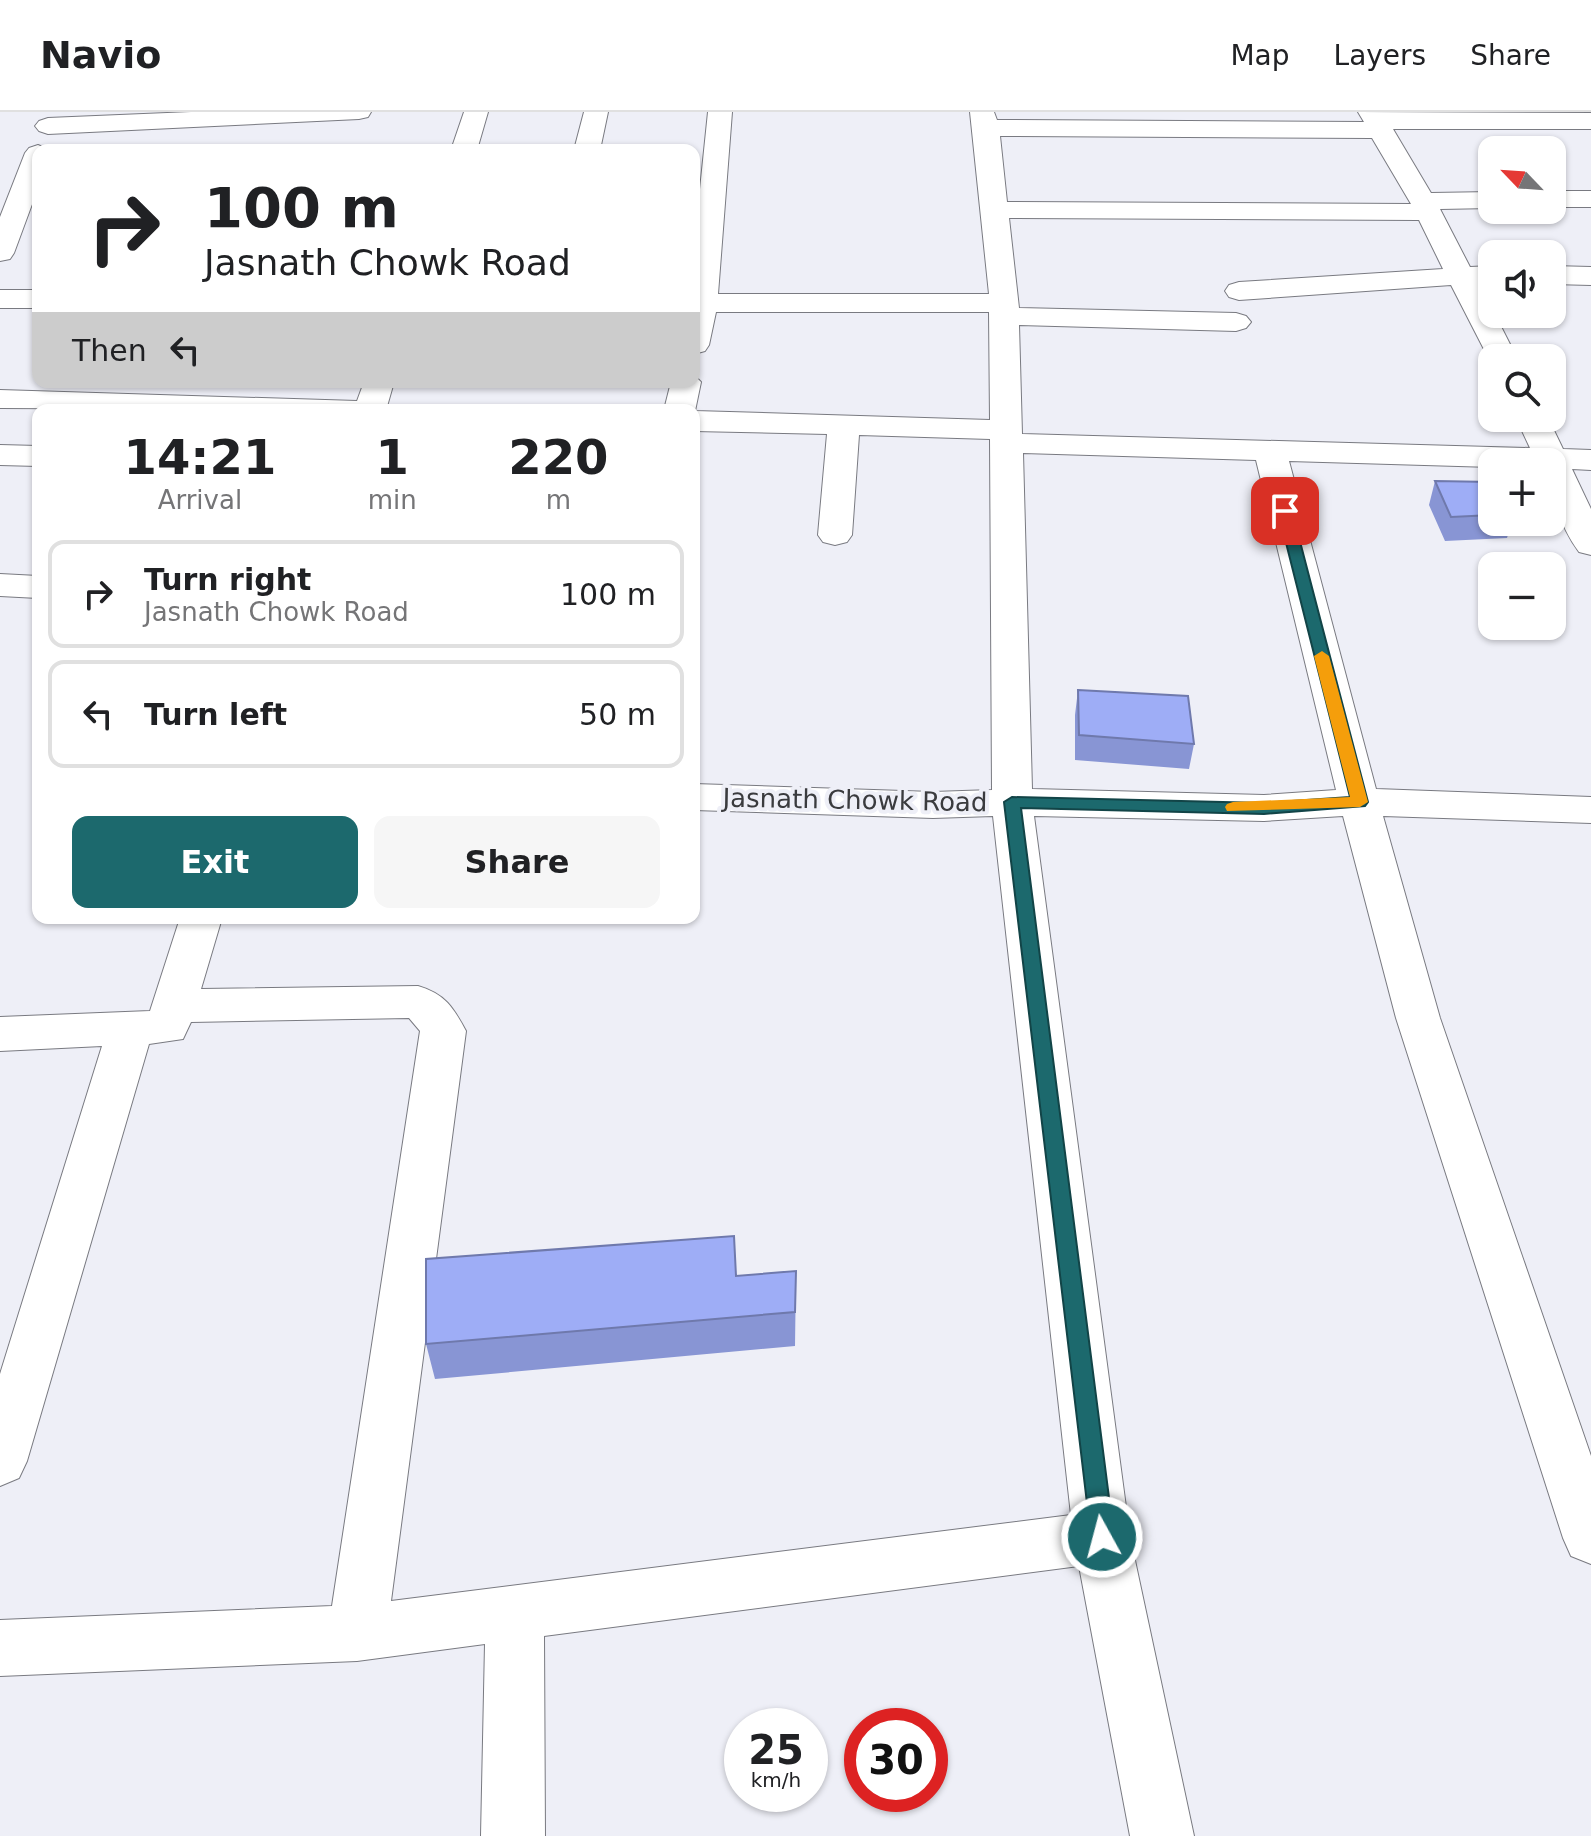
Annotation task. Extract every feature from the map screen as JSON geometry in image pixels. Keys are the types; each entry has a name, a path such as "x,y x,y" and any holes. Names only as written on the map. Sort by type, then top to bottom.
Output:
{"street":[{"path":"44,135 263,128 359,112"},
{"path":"466,144 476,112"},
{"path":"588,144 596,112"},
{"path":"700,286 720,112"},
{"path":"1162,1836 1102,1537 1012,802 1004,310 984,120 1591,121"},
{"path":"1375,121 1426,207 1495,344"},
{"path":"0,253 32,167"},
{"path":"1566,199 1591,199"},
{"path":"994,210 1426,207 1478,201"},
{"path":"1239,291 1478,274"},
{"path":"1566,275 1591,276"},
{"path":"0,299 32,299"},
{"path":"700,303 1004,310 1236,322"},
{"path":"0,399 161,404"},
{"path":"700,421 844,425 1270,450 1478,457"},
{"path":"835,535 844,425"},
{"path":"1270,450 1418,1018 1591,1538"},
{"path":"0,455 32,456"},
{"path":"1566,459 1591,460"},
{"path":"1566,488 1591,545"},
{"path":"0,585 32,587"},
{"name":"Jasnath Chowk Road","path":"700,797 933,805 1012,802 1264,808 1360,802 1591,810"},
{"path":"0,1461 152,1017 198,924"},
{"path":"0,1034 152,1017 418,1002 434,1013 443,1031 357,1633"},
{"path":"0,1648 357,1633 1102,1537"},
{"path":"513,1836 515,1612"}],"building":[{"path":"1435,481 1478,482 1478,516 1451,517"},
{"path":"1078,690 1188,696 1194,744 1079,735"},
{"path":"734,1236 736,1276 796,1271 795,1312 426,1344 426,1259"}],"slow traffic":[{"path":"1233,807 1360,802 1322,656"}],"route":[{"path":"1102,1537 1012,802 1264,808 1360,802 1285,511"}]}
